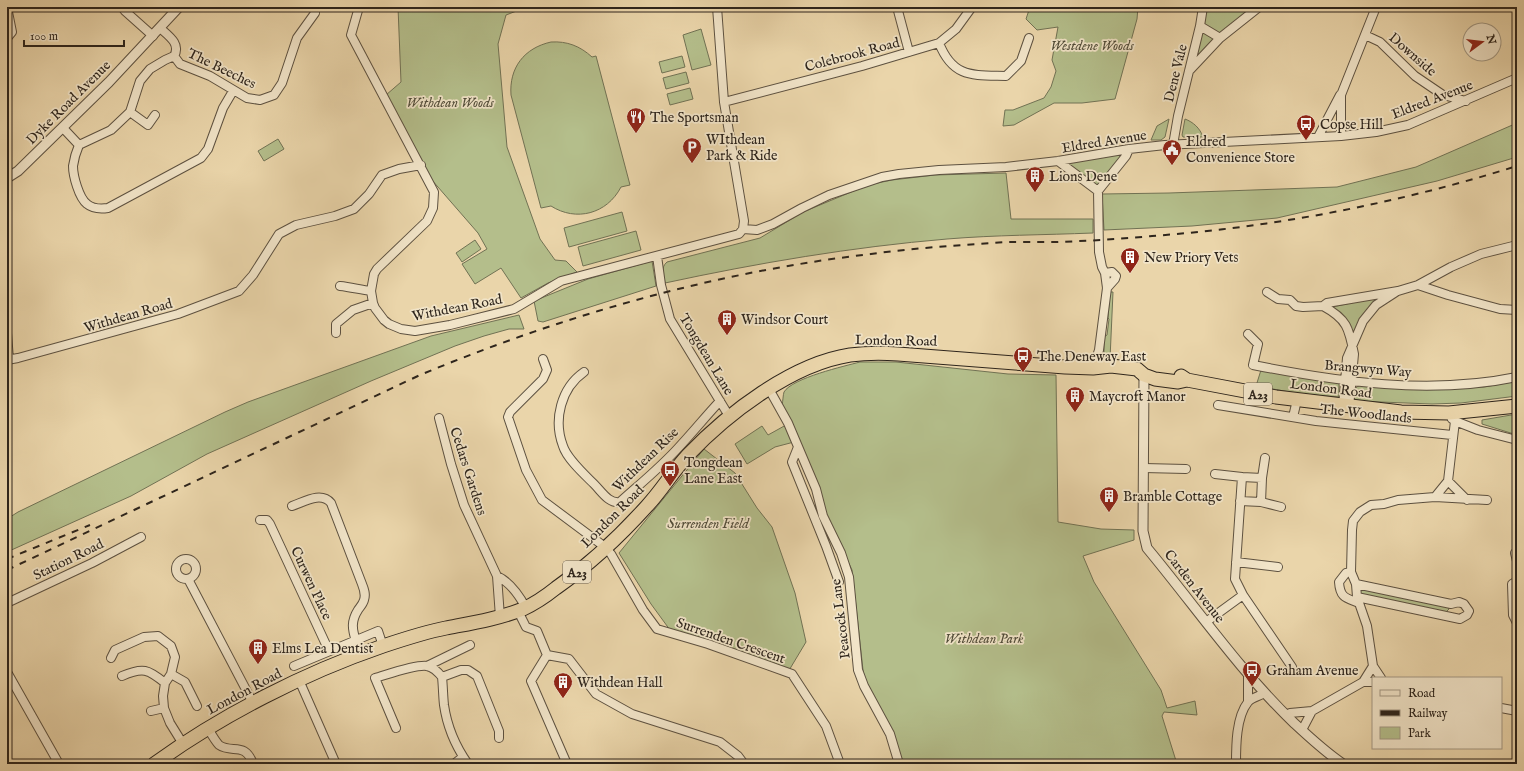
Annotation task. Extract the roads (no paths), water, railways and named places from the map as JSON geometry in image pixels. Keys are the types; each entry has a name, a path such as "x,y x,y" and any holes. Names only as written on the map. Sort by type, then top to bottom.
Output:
{"highway":[{"name":"London Road","path":"154,764 183,744 253,703 299,680 345,660 383,646 438,630 500,617 522,610 556,589 605,547 648,506 687,456 729,416 768,389 805,370 827,361 849,355 870,353 898,354 1020,364 1099,367 1100,373 1135,376 1144,375 1155,379 1178,382 1187,380 1297,400 1452,417"},
{"name":"A23","path":"1452,417 1517,406"}],"street":[{"path":"7,7 12,32 7,38"},
{"path":"122,7 153,36"},
{"name":"Dyke Road Avenue","path":"7,178 18,171 63,128 153,36 179,7"},
{"path":"359,7 351,35 420,165"},
{"path":"658,256 731,237 739,234 744,229 742,207 724,102 717,7"},
{"path":"897,7 909,52"},
{"name":"Colebrook Road","path":"724,102 939,44 956,29 972,7"},
{"name":"Dene Vale","path":"1173,145 1203,7"},
{"path":"1188,72 1220,38 1259,7"},
{"path":"1318,137 1340,95 1376,7"},
{"path":"1513,7 1517,10"},
{"name":"The Beeches","path":"160,28 175,43 177,49 174,56 180,64 210,76 247,98 260,100 274,95 282,83 297,38 315,13"},
{"path":"1200,26 1220,38"},
{"name":"Downside","path":"1364,35 1380,42 1415,76 1443,95 1466,101"},
{"path":"939,44 948,62 960,71 973,74 1006,76 1021,61 1029,38"},
{"path":"174,56 164,60 150,69 140,81 130,112 111,130 79,145 74,156 73,168 78,188 86,204 100,209 108,208 201,158 208,150 223,108 233,91"},
{"name":"Eldred Avenue","path":"744,229 757,230 773,224 829,195 882,177 939,170 1006,167 1058,161 1129,149 1173,145 1341,136 1376,132 1408,125 1517,78"},
{"path":"1340,95 1341,136"},
{"name":"Downside","path":"1443,95 1448,108"},
{"path":"130,112 148,125 155,115"},
{"path":"63,128 79,145"},
{"path":"1099,367 1099,350 1106,288 1105,273 1102,267 1099,252 1098,191 1126,156 1129,149"},
{"path":"1058,161 1098,191"},
{"name":"Withdean Road","path":"8,360 178,314 239,291 253,275 279,234 296,225 335,216 354,209 369,194 382,175 399,169 420,165 434,192 433,208 427,221 377,269 374,274 371,291 373,303 379,313 389,324 401,329 415,331 514,309 562,281 658,256"},
{"path":"1323,306 1327,303 1398,291 1418,285 1451,267 1480,254 1517,246"},
{"name":"Tongdean Lane","path":"658,256 661,285 670,319 729,416"},
{"path":"1418,285 1500,309 1517,310"},
{"path":"340,286 371,291"},
{"path":"1346,406 1348,380 1347,358 1363,321 1376,306 1398,291"},
{"path":"1267,292 1278,299 1290,300 1296,306 1323,306 1335,312 1345,322 1353,346"},
{"path":"336,333 336,324 353,310 373,303"},
{"path":"7,333 8,360"},
{"name":"Brangwyn Way","path":"1248,334 1258,344 1253,365 1292,373 1348,380 1426,386 1473,384 1517,377"},
{"path":"1099,350 1102,360 1099,367"},
{"name":"Surrenden Crescent","path":"543,359 547,370 543,379 510,412 508,420 526,470 542,500 605,547 611,554 643,610 657,629 708,644 792,674 826,726 840,764"},
{"name":"Withdean Rise","path":"584,372 576,378 564,396 558,420 563,447 568,455 592,482 609,500 614,503 620,502 679,448 692,431 720,401"},
{"name":"Carden Avenue","path":"1144,375 1143,531 1147,548 1264,693 1326,752 1343,764"},
{"name":"Peacock Lane","path":"768,389 788,423 816,489 823,516 841,553 849,577 858,670 864,686 890,734 899,764"},
{"path":"1294,417 1297,400"},
{"name":"The Woodlands","path":"1218,405 1316,421 1452,435"},
{"path":"1435,497 1448,481 1452,417 1478,430 1517,440"},
{"name":"Cedars Gardens","path":"438,418 464,505 496,576 500,617"},
{"name":"Peacock Lane","path":"798,447 792,462 839,582"},
{"path":"1261,502 1265,458"},
{"path":"1144,468 1186,469"},
{"path":"1215,474 1262,478"},
{"path":"1242,477 1235,579 1243,595 1292,667"},
{"path":"1448,481 1467,500"},
{"path":"292,506 319,497 325,498 331,503 365,594 363,603 353,620 352,628 356,640"},
{"path":"1380,677 1373,666 1367,626 1358,600 1356,584 1351,572 1353,521 1360,512 1382,498 1398,500 1435,497 1487,500"},
{"path":"1240,501 1261,502 1281,507"},
{"name":"Curwen Place","path":"260,520 267,520 270,524 329,651"},
{"name":"Station Road","path":"7,603 92,563 140,537"},
{"path":"1517,553 1515,553 1517,561"},
{"path":"1236,562 1278,567"},
{"path":"1351,572 1346,573 1339,582 1339,592 1345,598 1382,601 1460,619 1467,615 1469,611 1464,604 1459,602 1451,604 1356,584"},
{"name":"Cedars Gardens","path":"496,576 505,580 520,598 526,627 537,632 547,654"},
{"path":"188,579 253,703"},
{"path":"1517,581 1512,584 1513,615 1517,623"},
{"path":"1382,601 1384,590"},
{"path":"1206,622 1243,595"},
{"path":"1450,616 1451,604"},
{"path":"294,666 378,631 383,646"},
{"path":"112,658 115,650 144,637 158,636 171,646 175,658 171,674 165,683 164,708 170,723 183,744"},
{"path":"396,728 374,678 418,666 427,666 470,645"},
{"path":"567,764 531,681 547,654 569,659 596,694 632,714 720,742 738,756 744,764"},
{"path":"427,666 435,670 442,677 446,718 453,737 466,761 454,764"},
{"path":"1286,715 1290,713 1312,711 1363,682 1373,666"},
{"path":"122,676 132,672 145,670 153,672 165,683"},
{"path":"442,677 461,670 468,670 477,676 499,731 500,738"},
{"path":"7,672 59,764"},
{"path":"171,674 186,682 196,706"},
{"path":"1236,764 1236,736 1248,701 1248,675"},
{"path":"299,680 336,764"},
{"path":"1363,682 1372,682"},
{"path":"1248,701 1264,693"},
{"path":"151,711 164,708"},
{"path":"1502,708 1517,711"},
{"path":"1302,730 1312,711"},
{"path":"208,729 219,744 245,752 253,764"}],"railway":[{"path":"7,570 420,375 529,333 641,299 698,284 755,272 813,262 888,252 1006,242 1056,242 1128,238 1198,232 1291,220 1382,202 1428,191 1517,166"},
{"path":"7,559 90,525"}],"place":[{"name":"The Sportsman","path":"636,134"},
{"name":"Copse Hill","path":"1306,141"},
{"name":"WIthdean Park & Ride","path":"692,164"},
{"name":"Eldred Convenience Store","path":"1172,166"},
{"name":"Lions Dene","path":"1035,193"},
{"name":"New Priory Vets","path":"1130,274"},
{"name":"Windsor Court","path":"727,336"},
{"name":"The Deneway East","path":"1023,373"},
{"name":"Maycroft Manor","path":"1075,413"},
{"name":"Tongdean Lane East","path":"670,487"},
{"name":"Bramble Cottage","path":"1109,513"},
{"name":"Elms Lea Dentist","path":"258,665"},
{"name":"Graham Avenue","path":"1252,687"},
{"name":"Withdean Hall","path":"563,699"}],"park label":[{"name":"Westdene Woods","path":"1092,45"},
{"name":"Withdean Woods","path":"450,102"},
{"name":"Surrenden Field","path":"708,523"},
{"name":"Withdean Park","path":"984,638"}]}
